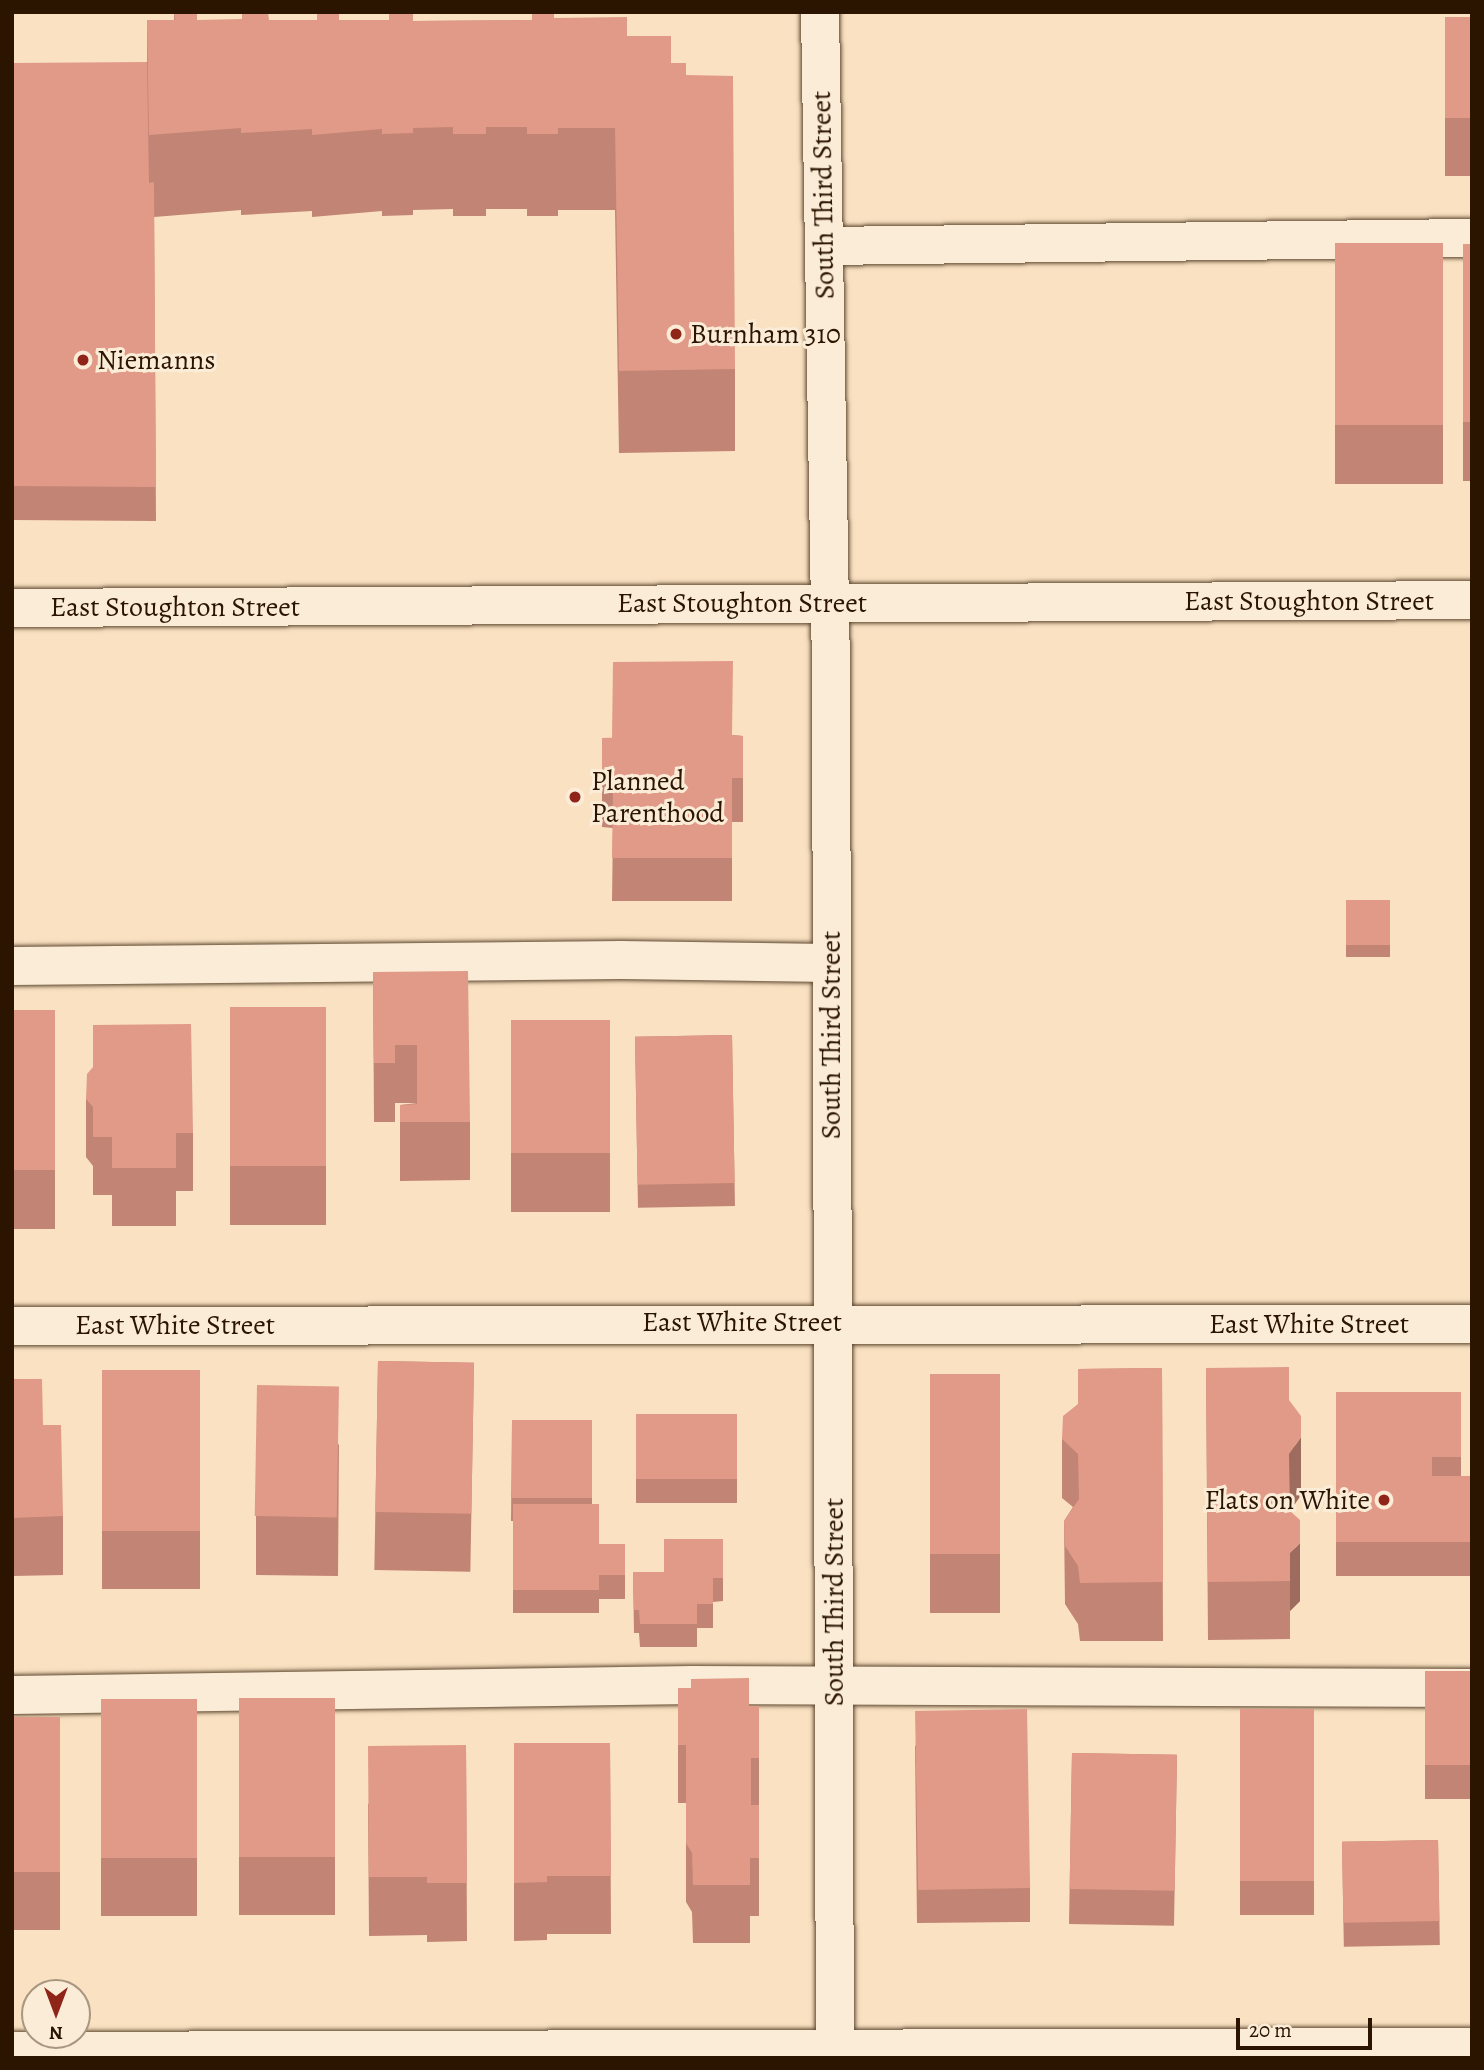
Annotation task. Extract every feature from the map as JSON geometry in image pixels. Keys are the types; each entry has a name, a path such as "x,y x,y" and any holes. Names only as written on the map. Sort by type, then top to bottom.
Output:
{"street":[{"name":"South Third Street","path":"820,12 830,602 835,2054"},
{"path":"824,246 1472,238"},
{"name":"East Stoughton Street","path":"12,608 1472,600"},
{"path":"12,966 621,960 830,963"},
{"name":"East White Street","path":"12,1326 833,1322 1472,1324"},
{"path":"12,1695 834,1686 1472,1688"},
{"path":"12,2051 835,2054 1472,2047"}],"building":[{"path":"174,12 197,12 197,20 242,19 242,12 268,12 269,20 317,20 317,12 339,12 339,20 389,20 389,12 413,12 413,21 532,20 532,12 554,12 554,18 627,17 627,36 671,36 671,63 686,63 686,75 733,76 735,369 619,371 615,128 558,128 558,134 527,134 527,127 486,127 486,134 453,134 453,127 413,128 413,133 382,134 382,129 312,135 312,129 241,133 241,128 149,135 147,20 175,20"},
{"path":"1445,17 1472,17 1472,118 1445,118"},
{"name":"Niemanns","path":"147,62 149,183 154,182 156,487 13,486 12,495 12,63"},
{"path":"1335,243 1443,243 1443,425 1335,425"},
{"path":"1463,244 1472,244 1472,422 1463,422"},
{"path":"733,661 732,735 743,736 743,778 732,778 732,858 612,858 613,784 602,784 602,738 612,738 613,662"},
{"path":"1346,900 1390,900 1390,945 1346,945"},
{"path":"468,971 470,1122 400,1122 400,1105 417,1104 417,1045 395,1045 395,1063 374,1063 373,972"},
{"path":"230,1007 326,1007 326,1166 230,1166"},
{"path":"12,1010 55,1010 55,1170 12,1170"},
{"path":"511,1020 610,1020 610,1153 511,1153"},
{"path":"191,1024 193,1133 176,1133 176,1168 112,1168 112,1137 93,1137 93,1107 86,1099 87,1074 93,1067 93,1025"},
{"path":"732,1035 735,1183 638,1185 635,1037"},
{"path":"378,1361 474,1363 471,1514 375,1512"},
{"path":"1289,1367 1289,1400 1301,1416 1301,1437 1289,1454 1290,1511 1300,1520 1300,1543 1290,1553 1290,1581 1208,1582 1206,1368"},
{"path":"1162,1368 1163,1582 1080,1583 1078,1566 1065,1546 1064,1521 1079,1499 1078,1454 1062,1439 1063,1416 1078,1404 1078,1369"},
{"path":"102,1370 200,1370 200,1531 102,1531"},
{"path":"930,1374 1000,1374 1000,1554 930,1554"},
{"path":"12,1379 42,1379 43,1425 61,1425 63,1516 12,1518"},
{"path":"257,1385 339,1386 337,1517 255,1516"},
{"name":"Flats on White","path":"1336,1392 1461,1392 1461,1457 1432,1457 1432,1476 1472,1476 1472,1542 1336,1542"},
{"path":"636,1414 737,1414 737,1479 636,1479"},
{"path":"512,1420 592,1420 592,1498 512,1498"},
{"path":"513,1504 599,1504 599,1544 625,1544 625,1575 599,1575 599,1590 513,1590"},
{"path":"664,1539 723,1539 723,1578 713,1578 713,1604 697,1604 697,1624 640,1624 639,1610 634,1610 633,1572 664,1572"},
{"path":"1425,1671 1472,1671 1472,1765 1425,1765"},
{"path":"749,1678 749,1706 759,1706 759,1758 751,1758 751,1805 759,1805 759,1858 750,1858 750,1885 693,1885 692,1853 686,1843 686,1745 678,1745 678,1688 691,1688 691,1679"},
{"path":"239,1698 335,1698 335,1857 239,1857"},
{"path":"101,1699 197,1699 197,1858 101,1858"},
{"path":"1027,1709 1030,1888 918,1890 915,1711"},
{"path":"1240,1709 1314,1709 1314,1881 1240,1881"},
{"path":"12,1717 60,1717 60,1872 12,1872"},
{"path":"514,1743 610,1743 611,1876 547,1876 547,1882 514,1883"},
{"path":"466,1745 467,1883 427,1883 427,1877 369,1877 368,1746"},
{"path":"1072,1753 1177,1755 1175,1891 1070,1889"},
{"path":"1438,1840 1439,1921 1343,1923 1342,1842"}],"place":[{"name":"Burnham 310","path":"676,334"},
{"name":"Niemanns","path":"83,360"},
{"name":"Planned Parenthood","path":"575,797"},
{"name":"Flats on White","path":"1384,1500"}]}
